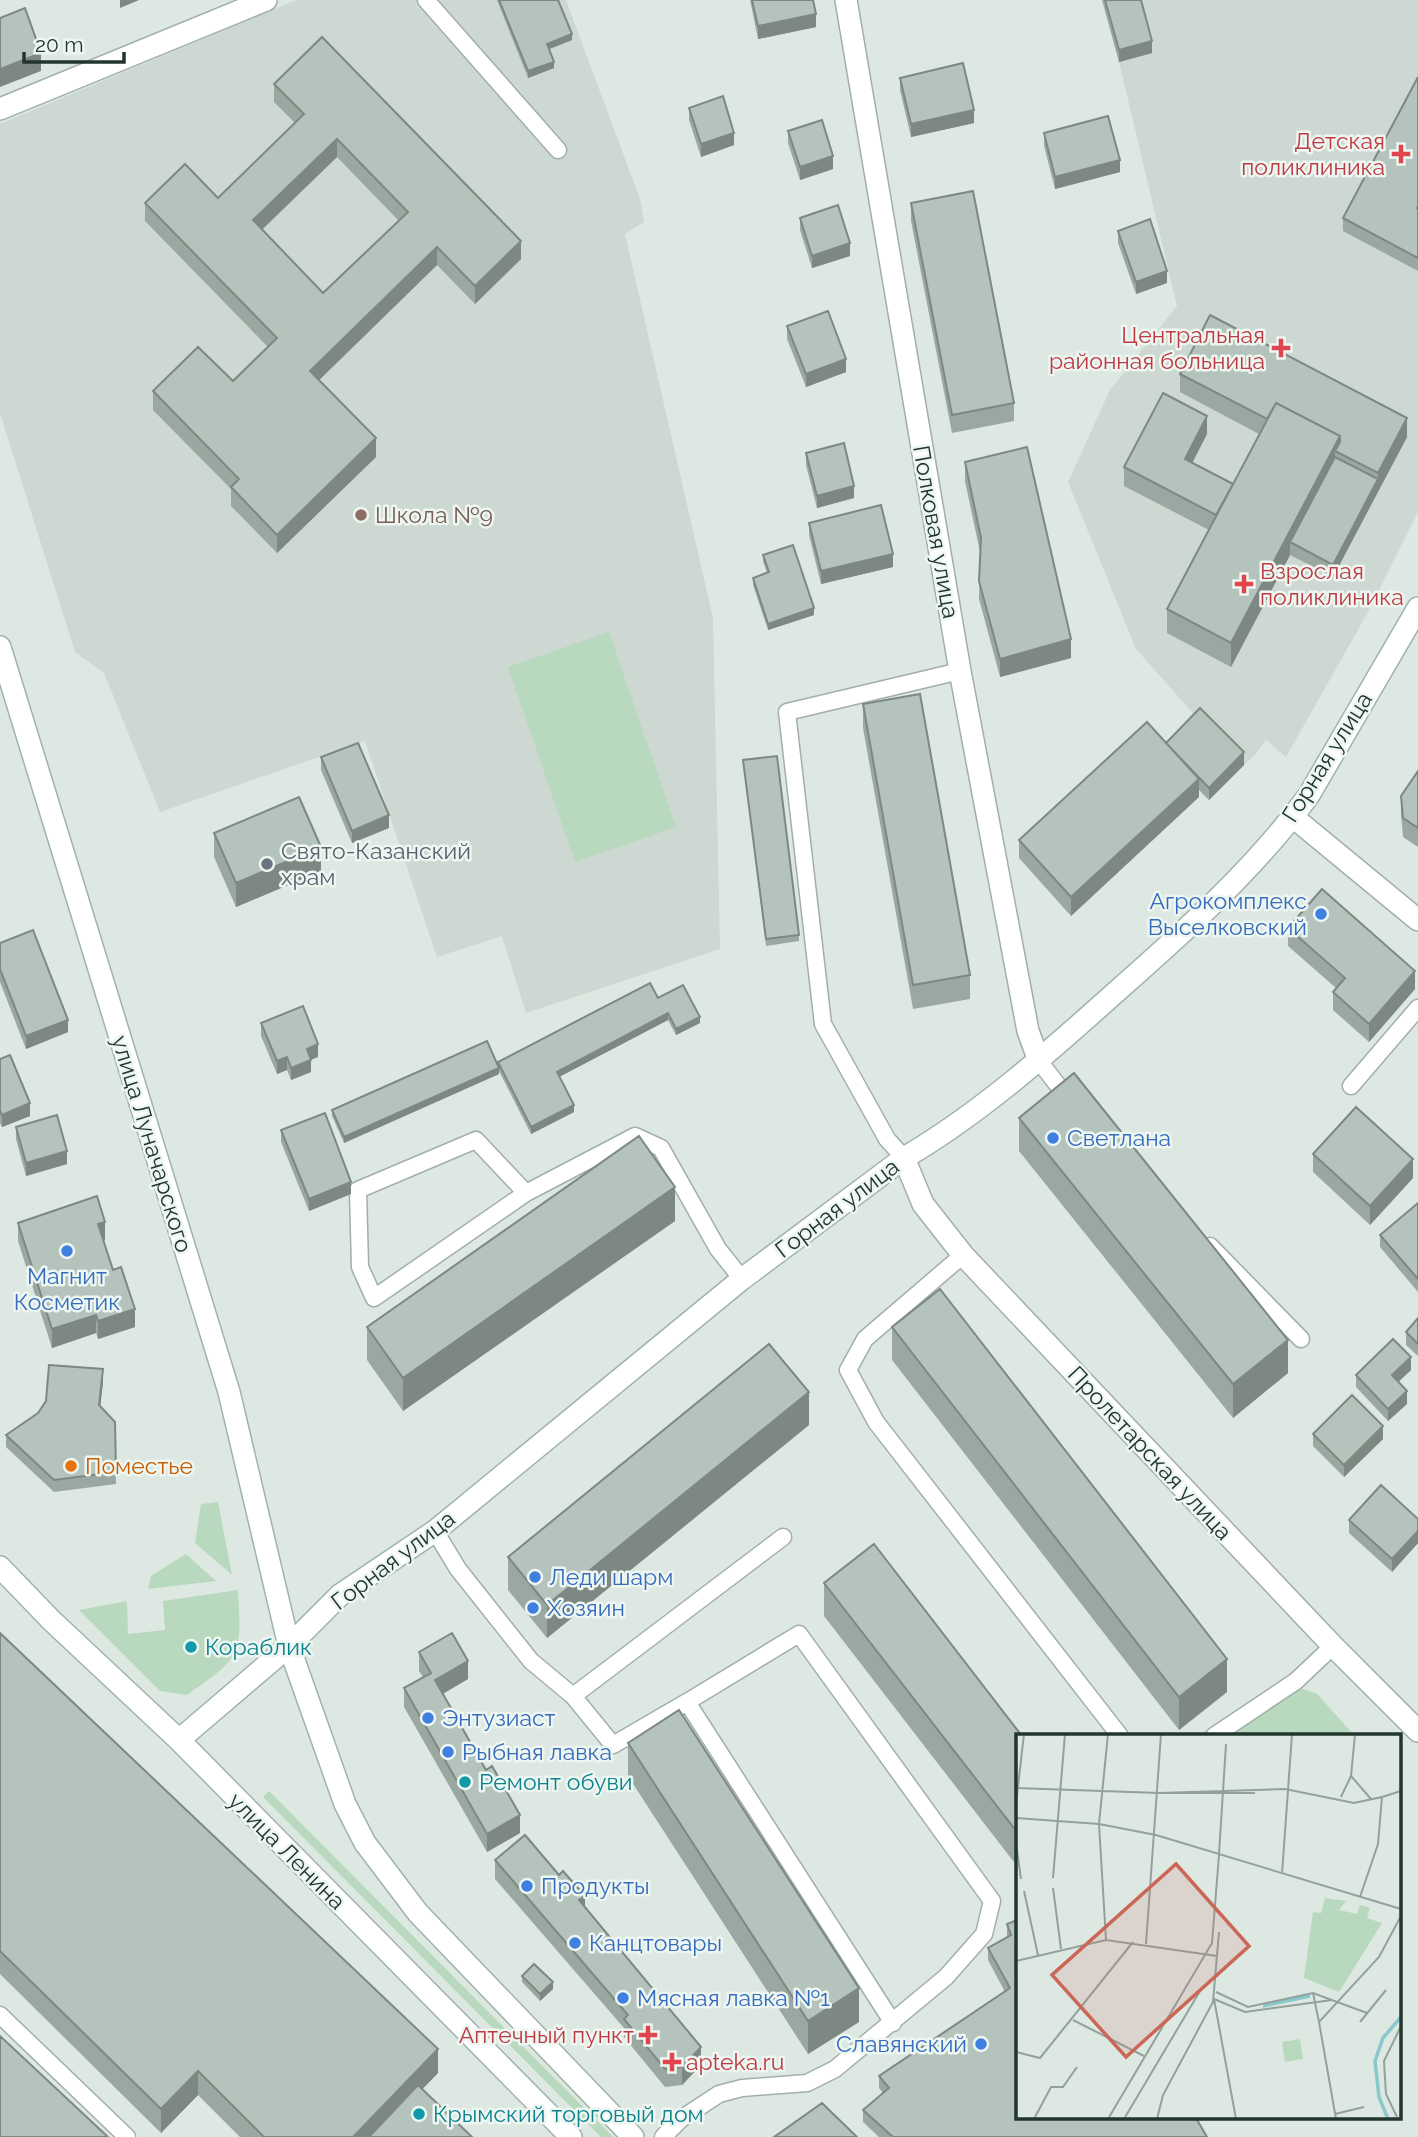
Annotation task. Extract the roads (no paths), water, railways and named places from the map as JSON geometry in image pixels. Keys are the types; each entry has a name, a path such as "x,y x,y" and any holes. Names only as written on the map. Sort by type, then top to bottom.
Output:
{"main road":[{"path":"0,109 267,0"},
{"name":"Полковая улица","path":"846,0 960,671 1028,1031 1039,1061"},
{"name":"Горная улица","path":"179,1740 289,1646 340,1595 435,1531 742,1279 1039,1061 1206,912 1293,817 1418,608"},
{"name":"улица Луначарского","path":"0,647 229,1392 289,1646"},
{"path":"1293,817 1418,920"},
{"name":"Пролетарская улица","path":"904,1158 923,1204 963,1255 1333,1646 1418,1731"},
{"name":"улица Ленина","path":"0,1567 51,1620 179,1740 571,2137"},
{"path":"289,1646 345,1804 365,1843 418,1913 633,2137"}],"lane":[{"path":"426,0 558,150"},
{"path":"904,1158 887,1139 823,1024 786,712 960,671"},
{"path":"1350,1086 1418,1008"},
{"path":"1039,1061 1062,1093 1081,1113"},
{"path":"526,1193 476,1140 358,1190 360,1267 374,1298 526,1193 635,1136 661,1148 718,1249 742,1279"},
{"path":"1196,1231 1301,1339"},
{"path":"963,1255 865,1339 848,1370 876,1422 1118,1734"},
{"path":"435,1531 458,1569 531,1661 573,1696 613,1745 799,1634 992,1901 984,1934 947,1977 835,2070 807,2083 742,2088 719,2094 681,2119 663,2137"},
{"path":"573,1696 783,1537"},
{"path":"1217,1734 1296,1681 1333,1646"},
{"path":"687,1702 893,2023"},
{"path":"0,2015 127,2137"}],"place":[{"name":"Детская поликлиника","path":"1401,154"},
{"name":"Центральная районная больница","path":"1281,348"},
{"name":"Школа №9","path":"361,515"},
{"name":"Взрослая поликлиника","path":"1244,584"},
{"name":"Свято-Казанский храм","path":"267,864"},
{"name":"Агрокомплекс Выселковский","path":"1321,914"},
{"name":"Светлана","path":"1053,1138"},
{"name":"Магнит Косметик","path":"67,1251"},
{"name":"Поместье","path":"71,1466"},
{"name":"Леди шарм","path":"535,1577"},
{"name":"Хозяин","path":"533,1608"},
{"name":"Кораблик","path":"191,1647"},
{"name":"Энтузиаст","path":"428,1718"},
{"name":"Рыбная лавка","path":"448,1752"},
{"name":"Ремонт обуви","path":"465,1782"},
{"name":"Продукты","path":"527,1886"},
{"name":"Канцтовары","path":"575,1943"},
{"name":"Мясная лавка №1","path":"623,1998"},
{"name":"Аптечный пункт","path":"648,2035"},
{"name":"Славянский","path":"981,2044"},
{"name":"apteka.ru","path":"672,2062"},
{"name":"Крымский торговый дом","path":"419,2114"}]}
